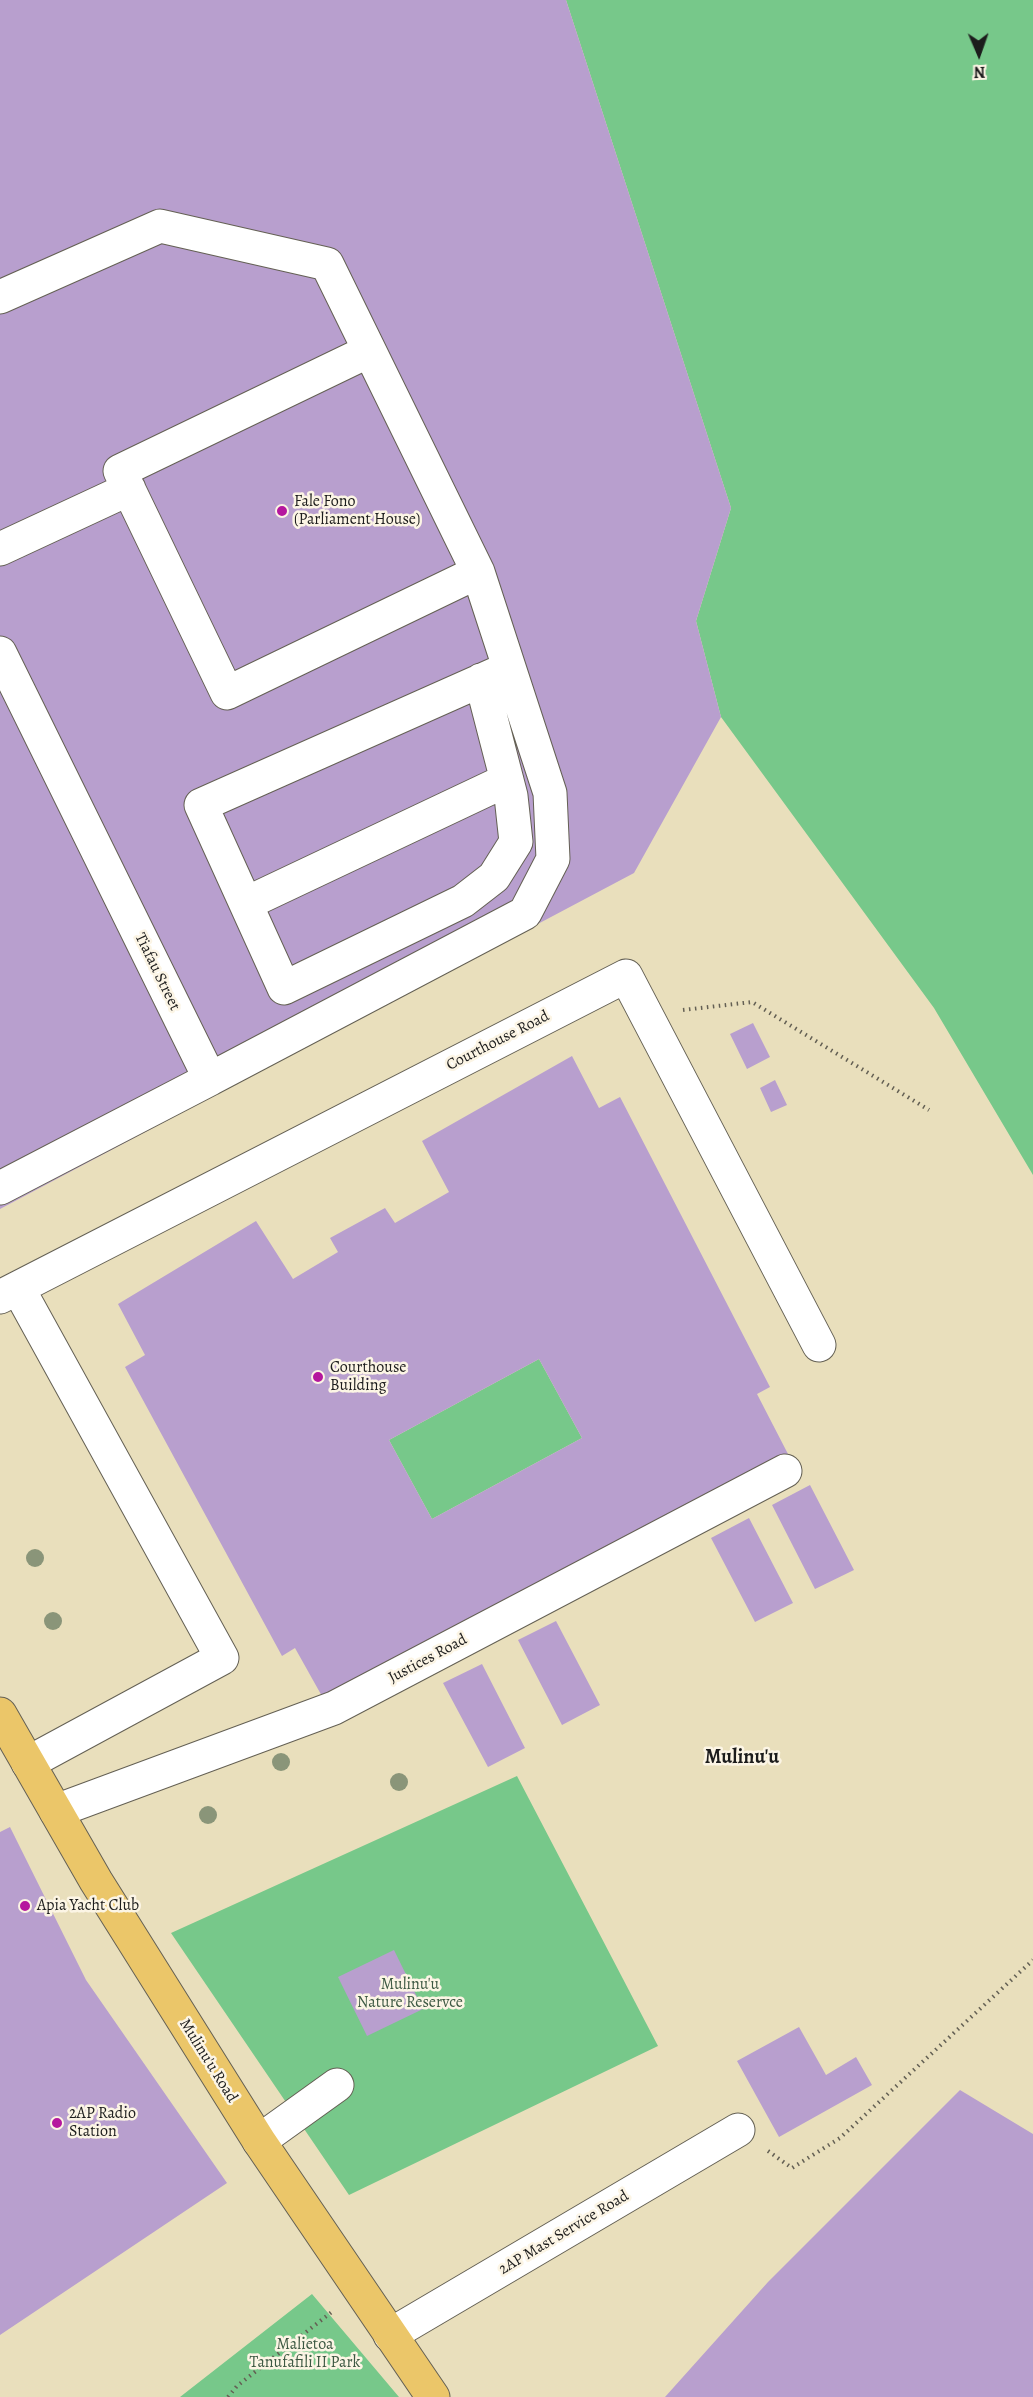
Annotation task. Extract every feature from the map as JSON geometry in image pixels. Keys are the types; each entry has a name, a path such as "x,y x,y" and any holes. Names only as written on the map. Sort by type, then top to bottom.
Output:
{"main road":[{"name":"Mulinu'u Road","path":"0,1714 96,1881 259,2141 433,2397"}],"street":[{"path":"0,297 160,226 327,264 478,572 495,674 516,842 494,877 463,901 284,988 201,805 495,674"},
{"path":"369,351 120,471 227,693 478,572"},
{"path":"0,549 129,489"},
{"name":"Tiafau Street","path":"0,653 210,1079"},
{"path":"0,1188 525,913 552,859 550,793 495,674"},
{"path":"247,903 507,780"},
{"path":"311,975 329,1016"},
{"name":"Courthouse Road","path":"9,1292 626,976 819,1344"},
{"path":"9,1292 222,1658 28,1763"},
{"name":"Justices Road","path":"56,1811 334,1708 785,1471"},
{"path":"259,2141 337,2085"},
{"name":"2AP Mast Service Road","path":"390,2335 738,2130"}],"path":[{"path":"646,1014 752,1002 929,1110"},
{"path":"738,2130 792,2168 840,2138 1033,1960"},
{"path":"228,2397 237,2386 360,2290"}],"green space":[{"path":"566,0 1033,0 1033,1175 934,1008 721,717 696,621 731,508"},
{"path":"539,1359 582,1438 432,1519 389,1440"},
{"name":"Mulinu'u Nature Reservce","path":"517,1776 658,2046 349,2195 171,1933"},
{"name":"Malietoa Tanufafili II Park","path":"312,2294 399,2397 180,2397"}],"building":[{"path":"0,0 566,0 731,508 696,621 721,717 634,873 0,1209"},
{"path":"753,1023 770,1057 747,1069 730,1034"},
{"name":"Courthouse Building","path":"572,1056 599,1108 620,1097 770,1387 757,1394 788,1454 323,1698 295,1648 282,1656 125,1367 145,1355 118,1304 256,1221 293,1279 338,1252 330,1238 385,1208 395,1223 449,1192 422,1141","holes":["539,1359 582,1438 432,1519 389,1440"]},
{"path":"775,1080 787,1105 771,1112 760,1088"},
{"path":"810,1485 854,1570 815,1589 772,1505"},
{"path":"749,1518 793,1603 755,1622 711,1538"},
{"path":"556,1621 600,1705 562,1725 518,1640"},
{"path":"482,1664 525,1748 488,1767 443,1683"},
{"path":"10,1827 86,1980 227,2183 0,2335 0,1832"},
{"path":"394,1950 423,2009 367,2036 338,1977"},
{"path":"799,2027 826,2075 856,2057 872,2085 779,2137 737,2061"},
{"path":"960,2090 1033,2134 1033,2397 665,2397 768,2282"}],"place":[{"name":"Fale Fono (Parliament House)","path":"282,511"},
{"name":"Courthouse Building","path":"318,1377"},
{"name":"Apia Yacht Club","path":"25,1906"},
{"name":"2AP Radio Station","path":"57,2123"}],"district":[{"name":"Mulinu'u","path":"742,1758"}]}
